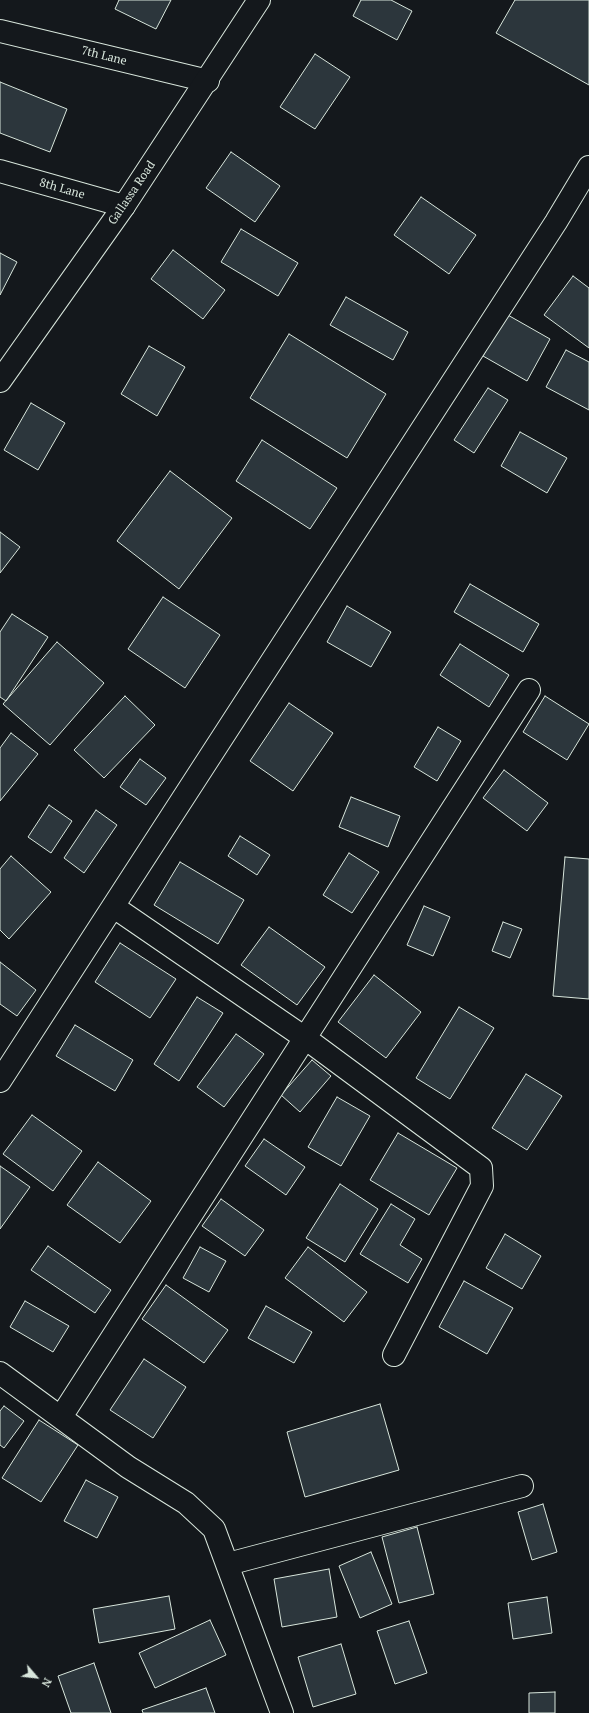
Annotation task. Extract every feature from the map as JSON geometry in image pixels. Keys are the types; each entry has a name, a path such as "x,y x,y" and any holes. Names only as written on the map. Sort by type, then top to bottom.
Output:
{"street":[{"name":"Gallassa Road","path":"0,381 124,206 208,81 259,0"},
{"name":"7th Lane","path":"0,31 208,81"},
{"path":"0,1081 556,222 589,167"},
{"name":"8th Lane","path":"0,171 124,206"},
{"path":"61,1417 529,690"},
{"path":"114,907 305,1038 481,1168 482,1186 394,1355"},
{"path":"0,1373 128,1467 186,1503 214,1529 282,1713"},
{"path":"228,1564 522,1486"}],"building":[{"path":"119,0 171,0 156,29 115,9"},
{"path":"361,0 391,0 412,11 397,40 353,16"},
{"path":"515,0 589,0 589,85 496,33"},
{"path":"315,54 350,77 315,129 280,107"},
{"path":"0,82 67,109 50,152 0,133"},
{"path":"231,152 280,186 255,222 206,188"},
{"path":"421,197 476,235 449,274 394,235"},
{"path":"241,229 298,263 278,296 221,262"},
{"path":"173,250 225,290 203,319 151,279"},
{"path":"0,253 17,262 0,295"},
{"path":"573,276 589,288 589,348 544,315"},
{"path":"346,297 408,332 393,360 330,325"},
{"path":"506,314 550,339 527,381 483,356"},
{"path":"289,334 386,394 347,458 250,398"},
{"path":"149,346 185,367 157,416 121,394"},
{"path":"566,350 589,362 589,410 546,387"},
{"path":"488,388 508,400 474,453 454,440"},
{"path":"31,403 65,423 38,470 4,450"},
{"path":"520,432 567,458 547,493 501,466"},
{"path":"262,440 337,488 310,529 236,481"},
{"path":"170,471 232,518 179,589 117,541"},
{"path":"0,532 20,547 0,573"},
{"path":"470,584 539,624 523,652 454,612"},
{"path":"163,597 220,635 185,688 128,649"},
{"path":"347,606 391,632 371,667 327,642"},
{"path":"12,614 48,637 6,701 0,697 0,632"},
{"path":"57,642 104,683 50,745 3,704"},
{"path":"460,644 509,675 489,707 440,675"},
{"path":"125,696 155,725 104,778 74,750"},
{"path":"545,696 589,724 567,760 523,732"},
{"path":"289,703 333,733 293,791 250,761"},
{"path":"438,727 461,741 437,781 414,767"},
{"path":"11,733 38,754 0,801 0,748"},
{"path":"140,759 166,778 146,805 120,787"},
{"path":"504,770 548,803 527,831 483,798"},
{"path":"351,797 400,816 388,847 339,827"},
{"path":"49,805 72,821 51,853 28,837"},
{"path":"96,810 117,825 84,873 64,858"},
{"path":"240,836 270,855 257,875 228,856"},
{"path":"349,853 379,872 352,913 323,895"},
{"path":"11,856 51,892 9,939 0,930 0,869"},
{"path":"565,857 589,859 589,999 553,996"},
{"path":"180,862 244,900 218,944 154,905"},
{"path":"424,906 450,917 433,956 407,945"},
{"path":"503,922 522,929 510,958 492,951"},
{"path":"269,927 325,967 297,1005 241,965"},
{"path":"120,943 176,979 150,1018 95,982"},
{"path":"0,962 36,990 17,1016 0,1004"},
{"path":"374,975 421,1012 386,1058 338,1022"},
{"path":"197,997 223,1013 179,1081 154,1064"},
{"path":"459,1007 494,1028 450,1099 416,1078"},
{"path":"75,1025 133,1060 115,1091 56,1056"},
{"path":"236,1034 264,1054 224,1107 197,1087"},
{"path":"312,1060 331,1076 300,1112 281,1095"},
{"path":"526,1074 562,1096 527,1150 492,1128"},
{"path":"337,1097 370,1116 341,1166 308,1147"},
{"path":"32,1115 82,1151 53,1191 3,1154"},
{"path":"398,1133 457,1168 429,1215 370,1180"},
{"path":"264,1139 305,1167 286,1195 245,1166"},
{"path":"98,1162 151,1201 120,1243 67,1205"},
{"path":"0,1166 30,1187 0,1229"},
{"path":"340,1184 378,1209 345,1262 306,1238"},
{"path":"221,1199 264,1230 245,1256 202,1226"},
{"path":"391,1204 415,1219 400,1245 422,1259 408,1283 360,1254"},
{"path":"505,1234 541,1256 522,1289 486,1268"},
{"path":"48,1246 111,1290 95,1313 31,1270"},
{"path":"200,1247 226,1261 209,1292 183,1278"},
{"path":"308,1247 367,1292 344,1322 285,1278"},
{"path":"464,1281 513,1308 487,1354 439,1327"},
{"path":"166,1285 228,1330 204,1363 142,1319"},
{"path":"25,1301 69,1326 53,1352 10,1327"},
{"path":"266,1306 312,1332 294,1363 248,1338"},
{"path":"144,1359 186,1387 153,1438 110,1410"},
{"path":"380,1404 399,1470 305,1497 287,1432"},
{"path":"4,1406 24,1421 4,1448 0,1445 0,1411"},
{"path":"39,1420 78,1445 41,1502 2,1478"},
{"path":"86,1480 118,1497 97,1538 64,1521"},
{"path":"543,1504 557,1552 532,1560 518,1512"},
{"path":"417,1527 434,1594 399,1603 382,1537"},
{"path":"371,1552 392,1604 360,1618 339,1566"},
{"path":"329,1569 337,1617 282,1627 274,1579"},
{"path":"169,1596 175,1629 99,1643 93,1609"},
{"path":"547,1597 552,1633 513,1639 508,1603"},
{"path":"210,1620 226,1655 155,1688 139,1653"},
{"path":"409,1621 427,1673 395,1684 377,1631"},
{"path":"341,1644 356,1694 313,1707 298,1657"},
{"path":"94,1663 111,1713 71,1713 58,1676"},
{"path":"206,1688 215,1713 143,1713 142,1710"},
{"path":"555,1692 555,1713 529,1713 529,1693"}]}
